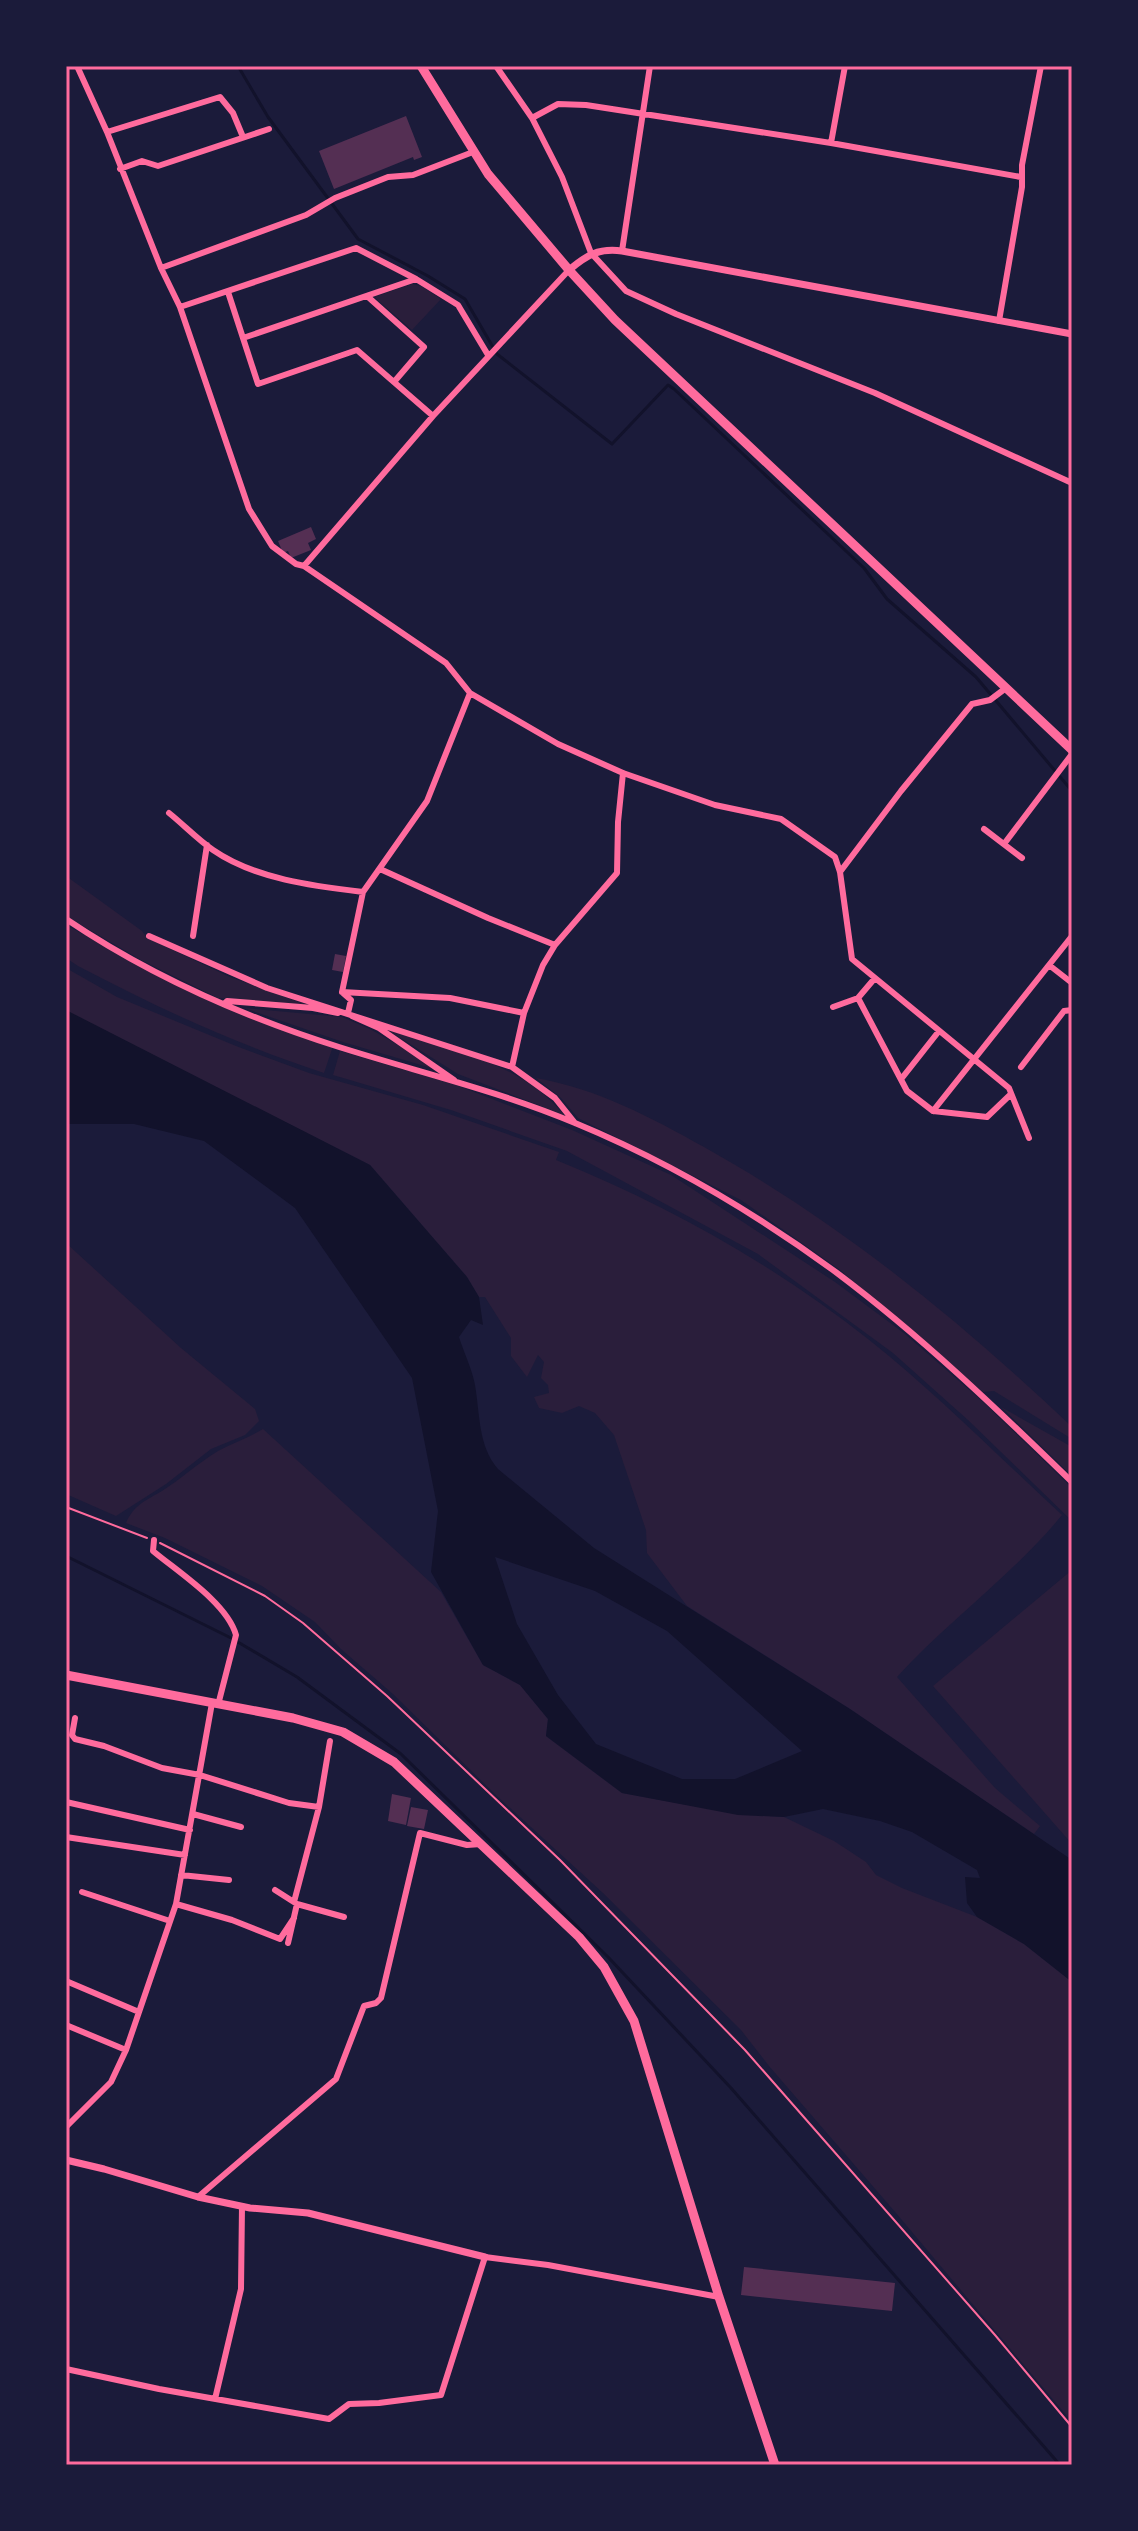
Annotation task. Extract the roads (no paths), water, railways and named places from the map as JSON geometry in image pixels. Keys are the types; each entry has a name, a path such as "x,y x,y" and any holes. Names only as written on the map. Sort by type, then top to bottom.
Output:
{"main road":[{"path":"421,66 488,174 615,320 1072,752"},
{"path":"66,1675 324,1726 369,1746 394,1762 579,1937 604,1967 634,2021 719,2297 775,2465"}],"street":[{"path":"77,66 180,307 249,509 272,546 446,663 470,693 558,744 623,773 715,805 781,819 835,857 840,872 852,959 1009,1088 1029,1138"},
{"path":"496,66 532,118 562,177 591,253 626,291 875,393 1072,483"},
{"path":"622,251 650,66"},
{"path":"831,143 845,66"},
{"path":"999,321 1041,66"},
{"path":"107,132 220,97 233,113 243,137"},
{"path":"532,118 558,104 586,105 831,143 1021,177"},
{"path":"120,169 142,161 158,166 269,129"},
{"path":"161,268 306,215 335,198 388,177 413,175 473,152"},
{"path":"180,307 356,248 458,305 488,355"},
{"path":"304,566 488,355 569,270 591,253 604,249 1072,334"},
{"path":"243,338 416,279"},
{"path":"228,292 258,384 357,350 433,416"},
{"path":"367,296 424,347 394,382"},
{"path":"840,872 972,704 990,700 1006,688"},
{"path":"342,992 363,892 427,801 470,693"},
{"path":"1004,844 1072,752"},
{"path":"512,1067 524,1013 543,965 555,945 617,873 623,773"},
{"path":"169,813 207,845 237,864 318,886 363,892"},
{"path":"984,829 1022,858"},
{"path":"193,936 207,845"},
{"path":"380,869 555,945"},
{"path":"66,919 137,962 224,1004 337,1046 455,1081 575,1123 669,1168 756,1219 836,1273 912,1333 1072,1482"},
{"path":"149,936 267,988 512,1067 555,1098 575,1123"},
{"path":"933,1111 1072,936"},
{"path":"1049,965 1072,983"},
{"path":"833,1007 858,998 875,978"},
{"path":"342,992 450,998 524,1013"},
{"path":"342,992 351,1000 348,1013"},
{"path":"858,998 907,1091 933,1111 987,1117 1011,1094"},
{"path":"224,1004 227,1001 348,1013 361,1022 379,1028 455,1081"},
{"path":"1021,1067 1064,1011 1072,1010"},
{"path":"902,1078 939,1031"},
{"path":"66,2127 111,2082 126,2050 176,1904 215,1704 236,1635 228,1618 153,1551 154,1540"},
{"path":"75,1718 72,1735 75,1739 104,1746 143,1762 200,1775 289,1803 319,1807"},
{"path":"288,1943 319,1807 330,1741"},
{"path":"66,1802 190,1830"},
{"path":"193,1814 241,1827"},
{"path":"198,2197 336,2079 364,2006 381,1998 420,1833 467,1845 481,1844"},
{"path":"66,1837 185,1855"},
{"path":"181,1875 229,1880"},
{"path":"275,1890 295,1903 344,1917"},
{"path":"82,1892 170,1921"},
{"path":"176,1904 232,1920 280,1939 294,1918"},
{"path":"66,1981 139,2012"},
{"path":"66,2025 126,2050"},
{"path":"66,2160 198,2197 242,2206 308,2213 485,2257 548,2265 719,2297"},
{"path":"215,2399 241,2289 242,2206"},
{"path":"66,2369 329,2419 349,2404 441,2395 485,2257"}],"waterway":[{"path":"238,66 268,117 358,239 465,299 497,354 612,444 668,385 674,389 864,568 887,599 976,677 1072,791"},
{"path":"66,1556 231,1638 297,1677 401,1754 608,1957 731,2088 1060,2465"}]}
